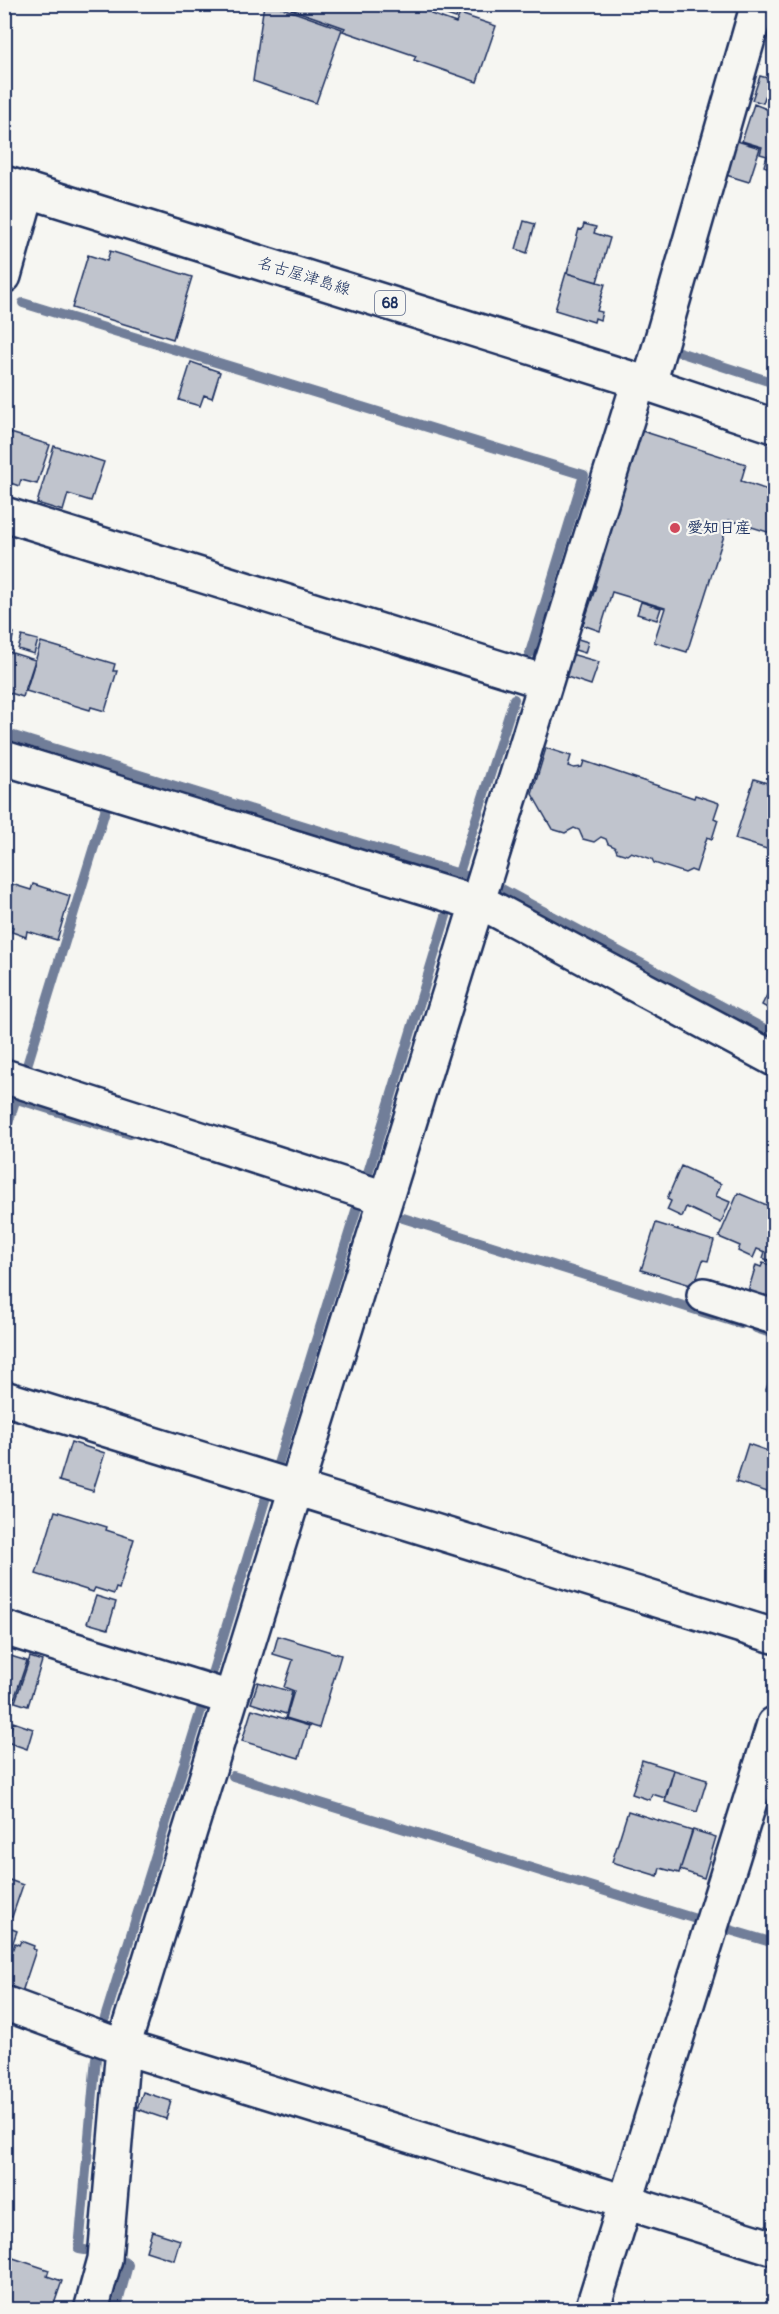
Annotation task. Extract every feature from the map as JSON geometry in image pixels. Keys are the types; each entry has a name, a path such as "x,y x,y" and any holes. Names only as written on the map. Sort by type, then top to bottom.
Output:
{"street":[{"path":"91,2310 105,2259 123,2047 545,682 644,383 758,4"},
{"path":"4,276 16,186"},
{"name":"名古屋津島線","path":"16,186 774,426"},
{"path":"4,514 545,682"},
{"path":"4,758 492,908 774,1059"},
{"path":"4,1076 385,1198"},
{"path":"704,1295 774,1317"},
{"path":"4,1398 774,1636"},
{"path":"4,1629 230,1698"},
{"path":"592,2310 774,1724"},
{"path":"4,2003 123,2047 774,2248"}],"building":[{"path":"264,4 271,4 342,29 316,103 253,81"},
{"path":"293,4 434,4 431,14 456,23 460,14 496,26 477,82 414,60 416,56 343,31 345,28 291,9"},
{"path":"437,4 461,4 456,18 434,11"},
{"path":"760,76 771,79 763,103 752,100"},
{"path":"754,104 774,112 774,170 764,166 767,156 760,154 762,147 742,141"},
{"path":"737,141 760,148 749,182 726,175"},
{"path":"524,221 535,224 527,253 516,249"},
{"path":"584,224 596,227 594,233 610,238 597,282 567,273 579,229 582,230"},
{"path":"110,251 192,277 173,339 72,308 88,255 107,261"},
{"path":"566,273 605,284 597,311 602,312 600,320 595,318 594,322 555,310"},
{"path":"191,362 220,372 212,398 204,395 200,406 179,400"},
{"path":"4,431 50,445 37,484 21,480 19,486 5,481"},
{"path":"642,431 746,464 741,481 774,492 774,534 729,520 687,652 654,642 665,608 612,592 600,631 583,625 596,586 593,585"},
{"path":"54,446 104,462 91,501 68,494 63,511 37,503"},
{"path":"641,602 661,608 657,620 637,614"},
{"path":"4,630 14,633 9,650 4,649"},
{"path":"22,636 38,640 34,654 18,649"},
{"path":"578,639 588,642 585,653 575,650"},
{"path":"41,642 115,664 113,671 117,671 105,711 91,707 90,710 26,691"},
{"path":"9,652 35,660 23,697 4,691 4,665"},
{"path":"571,654 599,662 591,685 564,676"},
{"path":"546,748 571,756 568,766 574,768 582,767 584,761 694,798 695,795 719,803 714,818 718,820 712,839 707,837 696,872 691,870 685,873 654,863 652,859 631,852 627,855 617,852 606,839 601,837 594,842 583,839 579,830 574,828 565,833 552,829 532,794"},
{"path":"754,779 774,785 773,851 735,839"},
{"path":"5,882 31,890 33,884 70,896 57,940 27,931 26,937 12,932 13,927 4,924"},
{"path":"774,981 774,1012 762,1005"},
{"path":"681,1166 721,1184 716,1196 730,1202 721,1223 686,1207 682,1217 667,1210 671,1201 667,1199"},
{"path":"738,1193 774,1208 774,1263 763,1258 765,1252 757,1249 753,1258 738,1251 740,1246 719,1237"},
{"path":"656,1223 714,1241 708,1261 703,1260 694,1286 641,1270"},
{"path":"763,1263 774,1266 774,1305 746,1298 756,1265 761,1267"},
{"path":"774,1369 774,1393 766,1390"},
{"path":"71,1442 105,1453 93,1491 59,1481"},
{"path":"748,1444 774,1453 774,1494 736,1482"},
{"path":"55,1511 107,1527 106,1530 134,1539 119,1589 116,1588 114,1594 95,1588 93,1592 36,1574"},
{"path":"96,1596 116,1602 108,1629 87,1623"},
{"path":"278,1636 341,1655 319,1728 286,1718 294,1691 284,1687 293,1660 273,1654"},
{"path":"4,1654 27,1661 4,1729"},
{"path":"30,1657 42,1661 28,1706 15,1702"},
{"path":"258,1682 292,1692 286,1714 251,1703"},
{"path":"252,1709 309,1726 299,1758 242,1741"},
{"path":"13,1722 33,1729 27,1749 7,1742"},
{"path":"642,1760 674,1770 665,1798 652,1794 650,1800 632,1794"},
{"path":"674,1770 707,1780 697,1812 665,1802"},
{"path":"628,1811 692,1831 679,1873 660,1868 658,1876 612,1862"},
{"path":"693,1830 716,1837 704,1878 680,1870"},
{"path":"4,1878 23,1885 12,1917 4,1915"},
{"path":"4,1926 17,1931 4,1968"},
{"path":"21,1941 34,1946 33,1949 36,1950 20,1998 4,1992 4,1973 15,1943 19,1945"},
{"path":"143,2092 171,2101 166,2119 137,2109"},
{"path":"152,2231 180,2240 174,2260 146,2251"},
{"path":"4,2255 49,2270 47,2276 62,2281 52,2310 4,2310"}],"waterway":[{"path":"23,303 584,475 530,653"},
{"path":"679,352 774,383"},
{"path":"459,873 514,699"},
{"path":"4,733 466,876"},
{"path":"25,1072 108,801"},
{"path":"496,886 774,1034"},
{"path":"367,1176 446,916"},
{"path":"4,1095 130,1134"},
{"path":"4,1136 16,1098"},
{"path":"278,1464 358,1204 349,1201"},
{"path":"403,1218 741,1324"},
{"path":"756,1328 774,1334"},
{"path":"199,1673 211,1677 266,1497"},
{"path":"105,2018 201,1710"},
{"path":"233,1776 696,1919"},
{"path":"730,1930 774,1943"},
{"path":"85,2250 79,2249 96,2058"},
{"path":"116,2310 128,2265 124,2262"}],"place":[{"name":"愛知日産","path":"675,528"}]}
